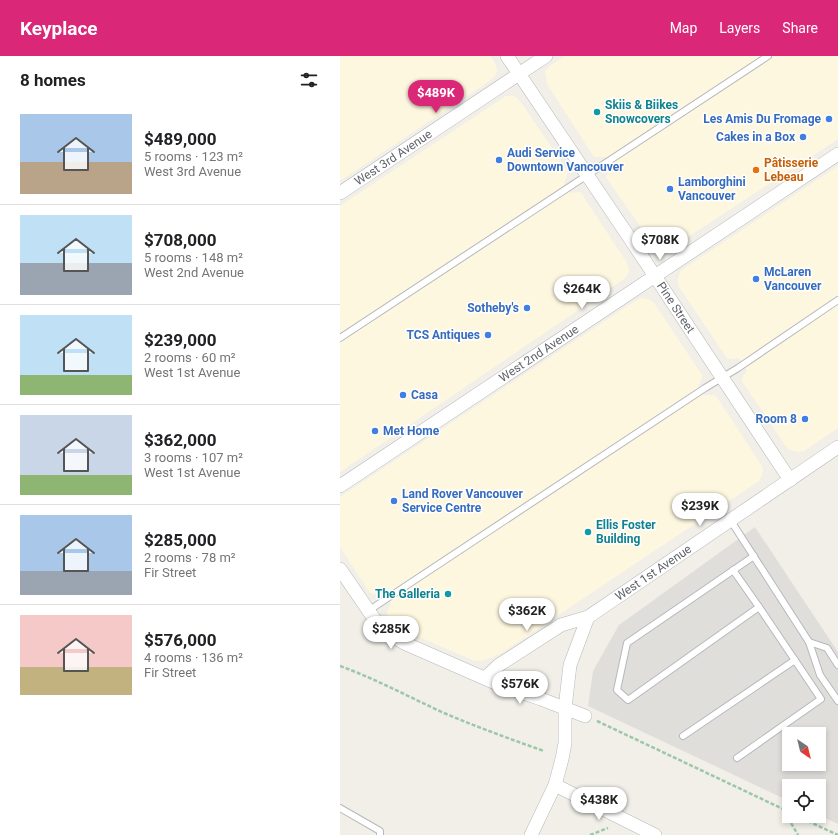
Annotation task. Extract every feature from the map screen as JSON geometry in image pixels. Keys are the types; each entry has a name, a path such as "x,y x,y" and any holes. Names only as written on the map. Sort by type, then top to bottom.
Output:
{"street":[{"name":"Pine Street","path":"507,56 588,175 721,378 790,480"},
{"name":"West 3rd Avenue","path":"340,193 546,56"},
{"name":"West 2nd Avenue","path":"340,486 838,154"},
{"name":"West 1st Avenue","path":"485,678 499,665 561,625 588,617 838,448"},
{"path":"340,569 377,624 389,634 404,643 500,685 585,716"},
{"path":"531,835 555,786 565,743 565,708 570,665 588,617"},
{"path":"555,786 655,835"}],"lane":[{"path":"340,338 768,56"},
{"path":"368,611 738,368 838,300"},
{"path":"731,521 809,642 820,675 838,701"},
{"path":"754,556 627,643 616,690 628,700 759,607"},
{"path":"733,570 821,699 737,758"},
{"path":"809,642 827,648 838,665"},
{"path":"683,736 794,660"},
{"path":"340,808 380,831 380,835"}],"path":[{"path":"340,666 444,713 485,730 544,751"},
{"path":"585,716 782,809"},
{"path":"791,823 798,835"},
{"path":"812,823 838,835"}],"shaded area":[{"path":"340,56 490,56 495,63 497,70 495,76 488,82 340,181"},
{"path":"565,56 838,56 838,139 671,248 667,250 660,250 653,245 606,177 611,167 605,157 594,157 547,84 545,71"},
{"path":"506,96 513,96 520,101 568,172 564,183 570,193 581,193 627,263 629,270 628,273 621,281 340,472 340,206"},
{"path":"838,166 838,428 804,451 798,452 787,448 742,381 743,376 747,371 739,358 727,358 679,287 678,278 681,271 686,267"},
{"path":"641,298 648,299 654,303 702,375 701,381 698,385 704,395 716,396 762,466 762,476 759,481 503,652 493,657 475,661 401,628 386,614 391,604 384,593 370,593 340,547 340,497"},
{"path":"755,527 838,652 838,824 826,818 826,779 782,779 782,798 588,706 593,671 619,625"}],"place":[{"name":"Skiis & Biikes Snowcovers","path":"597,112"},
{"name":"Les Amis Du Fromage","path":"829,119"},
{"name":"Cakes in a Box","path":"803,137"},
{"name":"Audi Service Downtown Vancouver","path":"499,160"},
{"name":"Pâtisserie Lebeau","path":"756,170"},
{"name":"Lamborghini Vancouver","path":"670,189"},
{"name":"McLaren Vancouver","path":"756,279"},
{"name":"Sotheby's","path":"527,308"},
{"name":"TCS Antiques","path":"488,335"},
{"name":"Casa","path":"403,395"},
{"name":"Room 8","path":"805,419"},
{"name":"Met Home","path":"375,431"},
{"name":"Land Rover Vancouver Service Centre","path":"394,501"},
{"name":"Ellis Foster Building","path":"588,532"},
{"name":"The Galleria","path":"448,594"}]}
